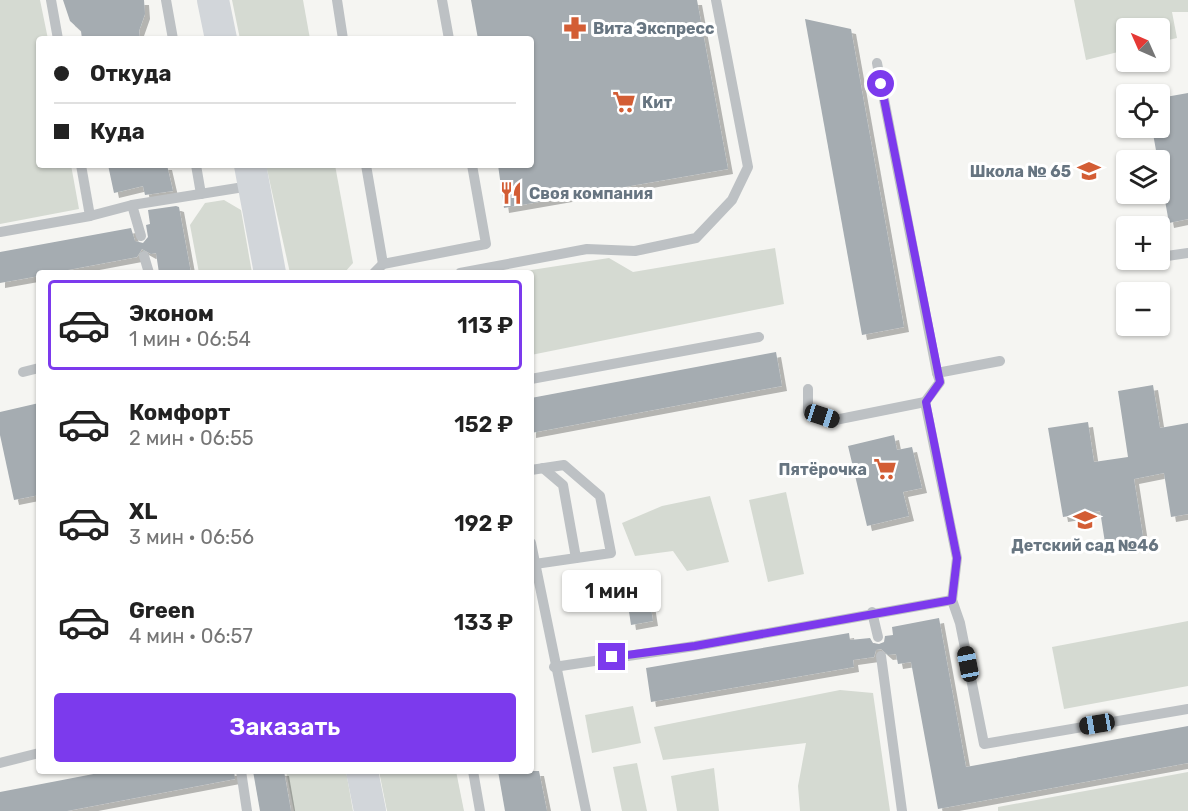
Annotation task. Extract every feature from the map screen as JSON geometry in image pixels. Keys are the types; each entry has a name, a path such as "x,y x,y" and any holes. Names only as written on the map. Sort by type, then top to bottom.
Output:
{"main road":[{"path":"213,0 220,36"},
{"path":"252,175 269,270"},
{"path":"363,774 370,811"}],"lane":[{"path":"51,0 57,36"},
{"path":"166,0 172,36"},
{"path":"337,0 343,36"},
{"path":"442,0 448,36"},
{"path":"476,270 587,249 635,251 696,238 732,200 748,167 716,0"},
{"path":"807,389 808,411 835,420 926,402 940,382 877,63"},
{"path":"82,168 90,216"},
{"path":"197,168 201,194"},
{"path":"367,168 383,264"},
{"path":"377,270 383,264 486,244 473,168"},
{"path":"0,232 90,216 132,204 201,194 252,175"},
{"path":"132,204 141,236"},
{"path":"1170,256 1188,253"},
{"path":"144,256 148,270"},
{"path":"534,378 759,337"},
{"path":"937,373 1000,361"},
{"path":"23,372 36,369"},
{"path":"926,402 957,558 952,600 960,623 984,744 1188,709"},
{"path":"534,470 564,465 600,496 611,553 535,564"},
{"path":"543,468 563,485 576,558"},
{"path":"534,559 586,811"},
{"path":"555,667 695,646 872,612 952,600"},
{"path":"872,612 878,637"},
{"path":"881,656 902,811"},
{"path":"0,763 36,754"},
{"path":"241,774 247,811"},
{"path":"474,774 480,811"}],"shaded area":[{"path":"0,0 40,0 47,36 36,36 36,168 72,168 79,209 0,224"},
{"path":"232,0 303,0 309,36 239,36"},
{"path":"1074,0 1188,0 1188,12 1172,12 1177,38 1170,40 1170,18 1116,18 1116,52 1086,60"},
{"path":"267,168 336,168 353,263 347,270 289,270"},
{"path":"224,200 241,210 251,270 198,270 190,225 205,203"},
{"path":"775,248 784,304 534,354 534,270 531,270 609,258 633,272"},
{"path":"786,492 804,574 768,582 749,500"},
{"path":"710,496 729,562 687,571 673,551 635,556 622,523 662,506"},
{"path":"1188,621 1188,686 1064,709 1052,647"},
{"path":"840,690 873,693 890,811 800,811 798,786 806,743 663,760 654,727"},
{"path":"633,706 641,743 592,753 585,715"},
{"path":"637,763 647,811 622,811 613,767"},
{"path":"714,768 719,811 677,811 671,776"},
{"path":"1188,772 1188,811 998,811 998,807"},
{"path":"287,774 347,774 353,811 294,811"},
{"path":"380,774 457,774 464,811 387,811"}],"building":[{"path":"63,0 144,0 145,14 140,36 82,36 81,31 70,21"},
{"name":"Кит","path":"471,0 697,0 728,169 504,208 498,168 534,168 534,36 477,36"},
{"path":"805,19 851,29 904,327 862,335"},
{"path":"1188,93 1188,219 1170,223 1166,204 1170,204 1170,150 1156,150 1154,138 1170,138 1170,96"},
{"path":"109,168 168,168 173,191 145,195 143,186 114,193"},
{"path":"179,207 190,270 159,270 156,253 151,254 142,249 137,257 68,270 36,270 36,277 0,283 0,252 131,228 135,241 143,243 148,237 146,225 150,224 148,210"},
{"path":"776,352 782,386 534,432 534,397"},
{"path":"1153,385 1160,428 1188,423 1188,514 1171,517 1164,473 1134,479 1144,543 1106,549 1100,511 1063,517 1048,428 1088,422 1094,462 1128,457 1118,391"},
{"path":"36,404 36,496 14,500 0,435 0,412"},
{"name":"Пятёрочка","path":"894,435 897,450 912,447 922,488 903,492 909,516 867,526 848,446"},
{"path":"650,602 653,621 631,625 628,605"},
{"path":"939,618 966,767 1188,726 1188,763 938,809 911,662 898,664 896,654 888,655 881,649 876,650 874,657 853,660 854,667 651,702 646,668 849,633 850,640 870,638 873,643 879,644 884,642 885,636 893,635 892,627"},
{"path":"534,771 539,771 547,811 505,811 499,774 534,774"},
{"path":"93,774 234,774 235,779 67,811 0,811 0,792"},
{"path":"254,774 285,774 291,811 260,811"}],"place":[{"name":"Вита Экспресс","path":"575,28"},
{"name":"Кит","path":"624,102"},
{"name":"Школа № 65","path":"1089,171"},
{"name":"Своя компания","path":"511,193"},
{"name":"Пятёрочка","path":"885,469"},
{"name":"Детский сад №46","path":"1085,520"}],"route":[{"path":"612,657 695,646 872,612 952,600 957,558 926,402 940,382 881,84"}]}
